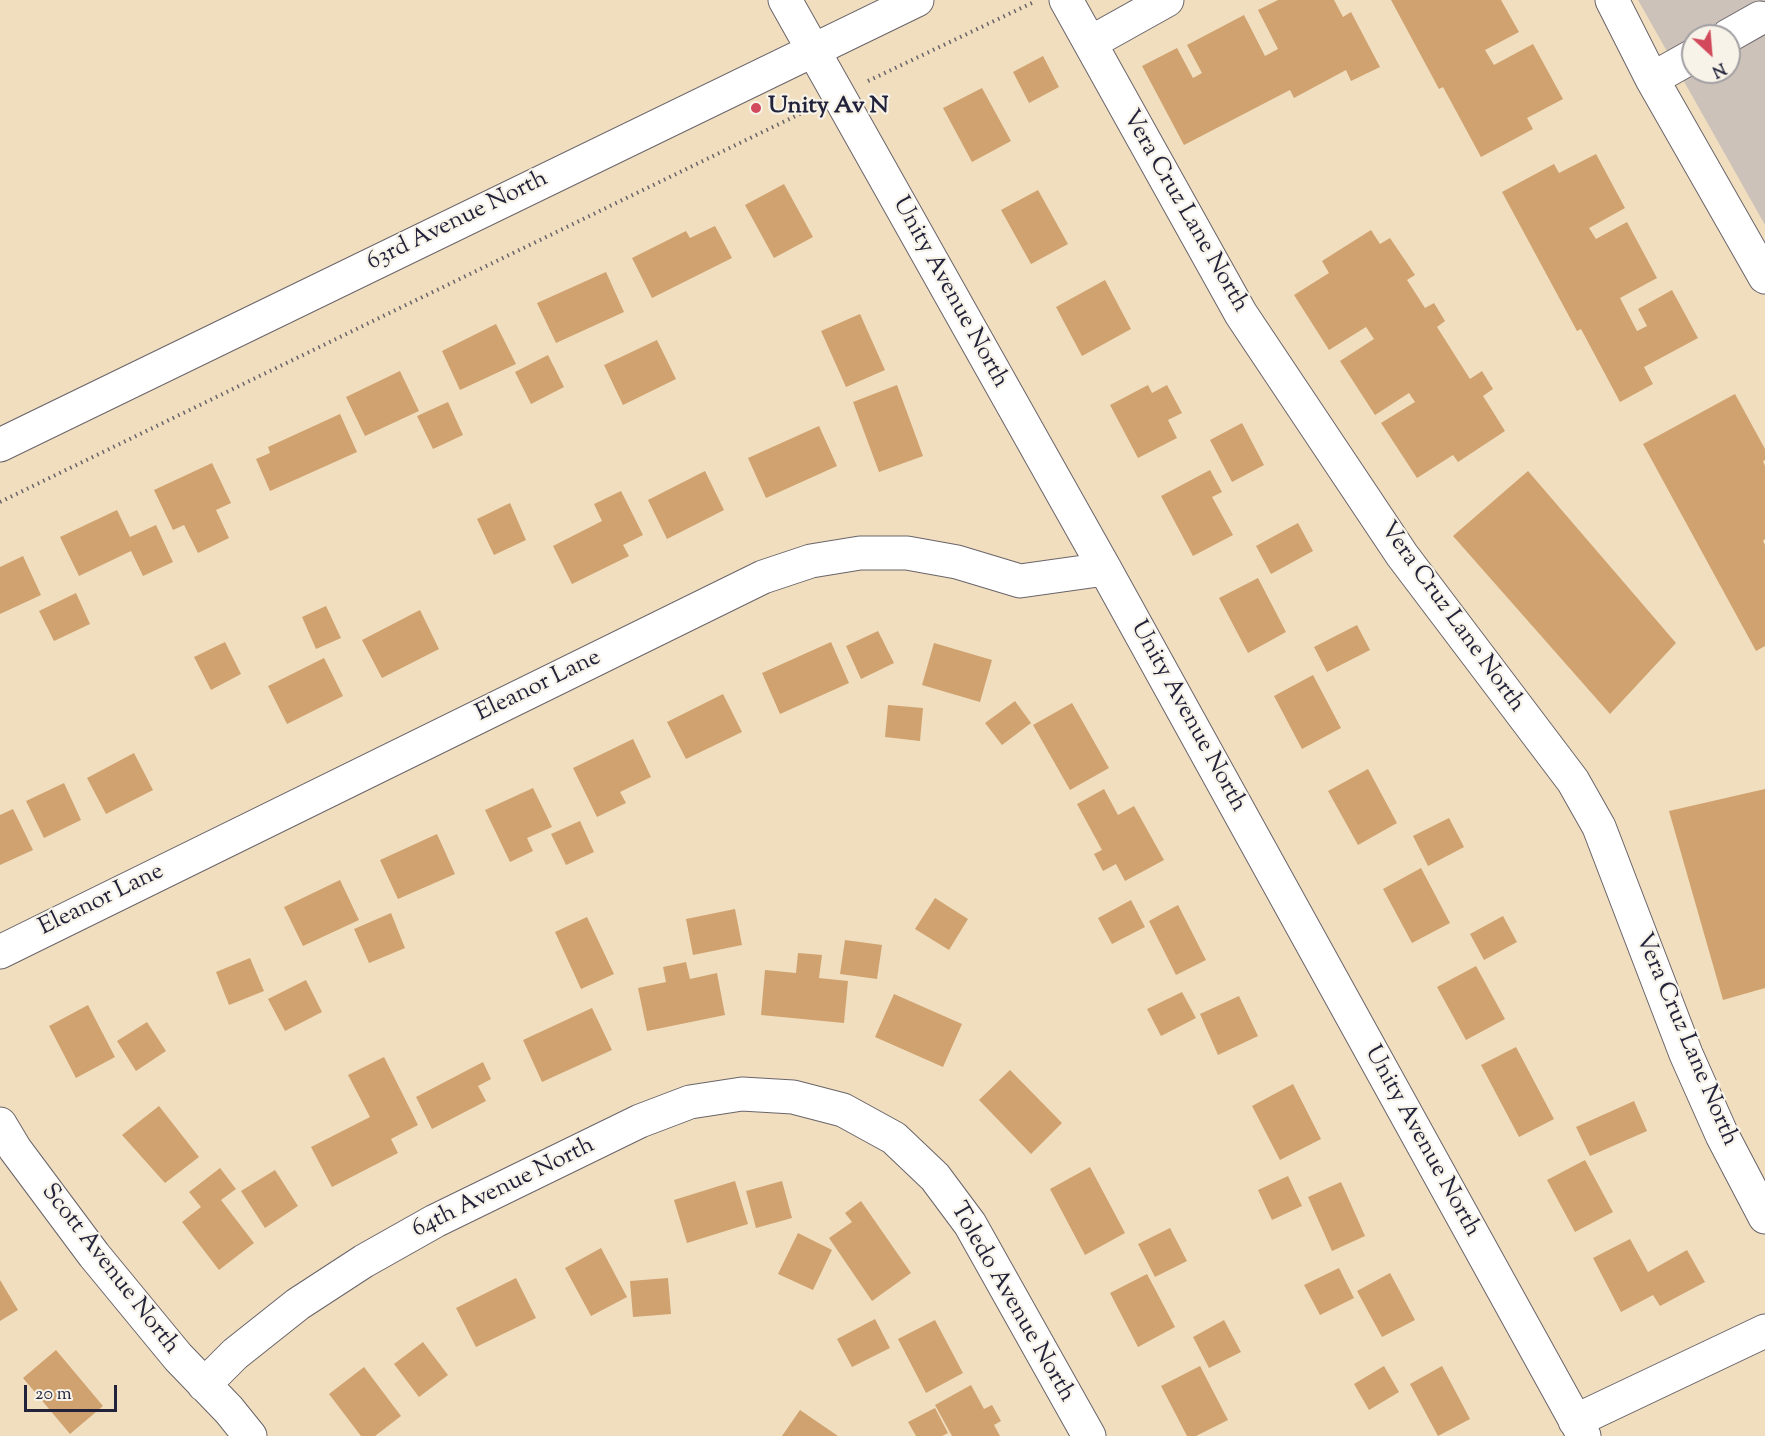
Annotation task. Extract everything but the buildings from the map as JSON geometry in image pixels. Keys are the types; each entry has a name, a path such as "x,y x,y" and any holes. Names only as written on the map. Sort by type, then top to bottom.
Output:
{"street":[{"name":"Unity Avenue North","path":"785,0 1105,569 1579,1428"},
{"name":"63rd Avenue North","path":"0,445 917,0"},
{"name":"Vera Cruz Lane North","path":"1066,0 1241,314 1402,555 1573,781 1599,827 1686,1054 1722,1135 1765,1216"},
{"path":"1090,43 1167,0"},
{"path":"1612,0 1652,79 1765,277"},
{"path":"1741,27 1758,15"},
{"path":"1652,79 1681,63"},
{"name":"Eleanor Lane","path":"0,952 763,577 811,561 860,553 907,553 957,562 1020,581 1105,569"},
{"name":"64th Avenue North","path":"204,1384 236,1354 298,1304 364,1261 435,1221 640,1121 690,1102 742,1094 793,1097 843,1110"},
{"name":"Toledo Avenue North","path":"843,1110 894,1138 935,1178 963,1214 1089,1436"},
{"name":"Scott Avenue North","path":"0,1124 15,1149 94,1255 178,1358 250,1436"},
{"path":"1579,1428 1765,1331"}],"path":[{"path":"0,502 1038,0"}],"shaded area":[{"path":"1638,0 1765,0 1765,225 1685,84 1741,84 1741,24 1681,24 1681,76"}],"place":[{"name":"Unity Av N","path":"756,108"}]}
